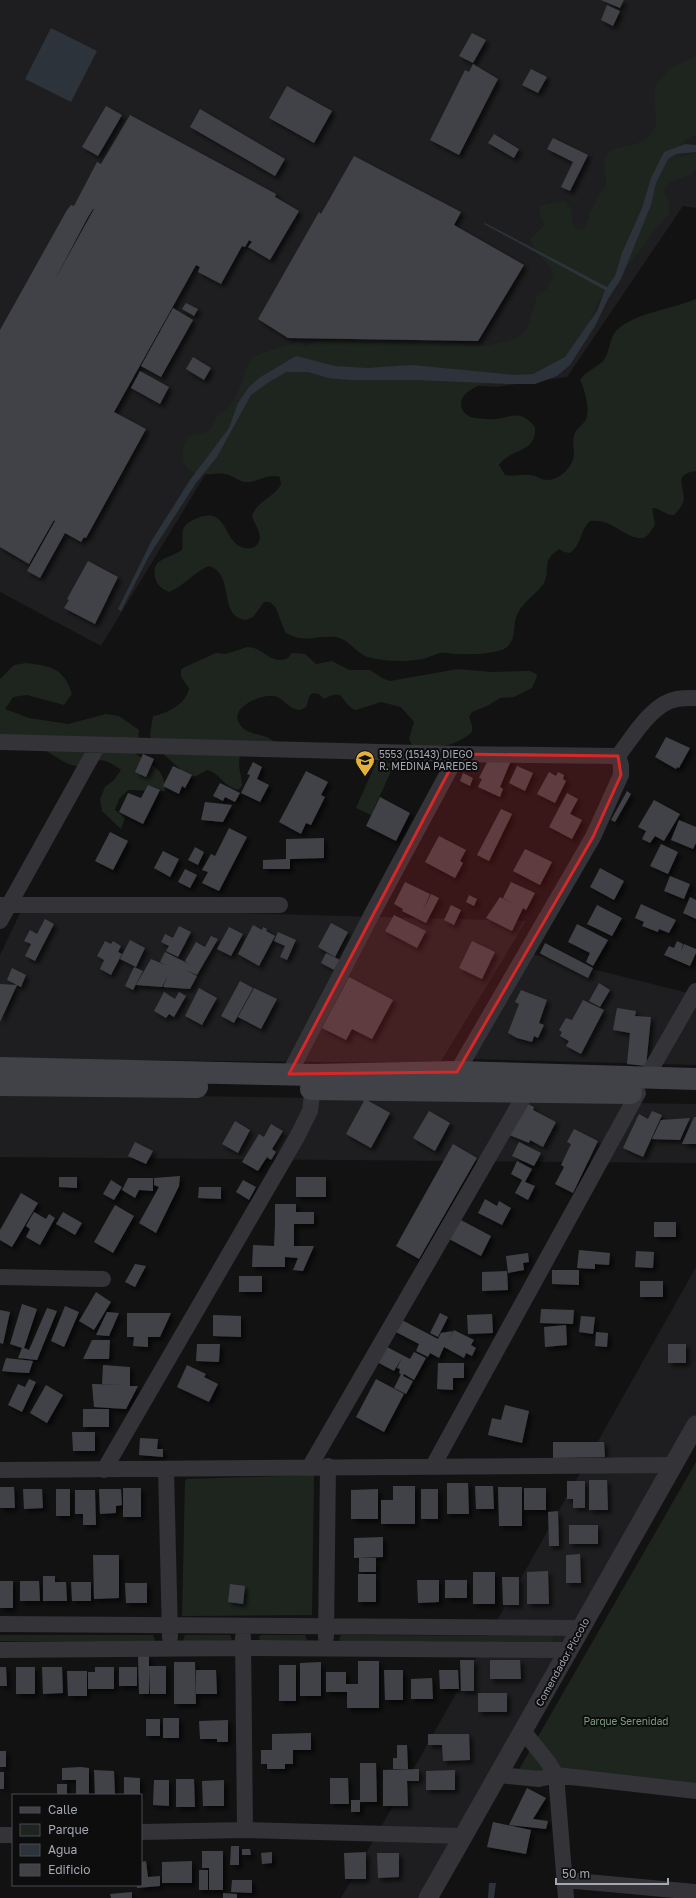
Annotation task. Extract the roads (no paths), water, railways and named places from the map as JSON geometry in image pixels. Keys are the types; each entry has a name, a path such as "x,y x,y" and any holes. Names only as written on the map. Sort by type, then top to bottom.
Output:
{"main road":[{"path":"0,1068 289,1074 314,1082 457,1072 642,1085 696,1093"},
{"path":"0,1085 314,1082 527,1091 642,1085 696,1079"}],"street":[{"path":"618,756 655,709 664,703 676,699 696,698"},
{"path":"0,742 458,754 618,756"},
{"path":"0,921 4,905 98,745"},
{"path":"289,1074 373,912 458,754"},
{"path":"457,1072 593,837 621,775 621,765 618,756"},
{"path":"4,905 280,905"},
{"path":"433,1466 642,1085 696,991"},
{"path":"104,1470 297,1137 310,1111 314,1082"},
{"path":"310,1466 527,1091"},
{"path":"0,1277 103,1279"},
{"name":"Comendador Piccolo","path":"428,1898 524,1732 580,1628 696,1425"},
{"path":"0,1470 104,1470 310,1466 673,1464"},
{"path":"326,1648 328,1466"},
{"path":"166,1469 170,1648"},
{"path":"0,1624 580,1628"},
{"path":"243,1626 245,1830"},
{"path":"0,1650 170,1648 568,1650"},
{"path":"524,1732 540,1751 556,1775 566,1898"},
{"path":"499,1775 539,1779 556,1775 696,1791"},
{"path":"142,1832 245,1830 464,1836"},
{"path":"0,1835 12,1835"},
{"path":"565,1880 696,1892"}],"water":[{"path":"51,28 97,51 71,102 25,79"},
{"path":"685,144 696,145 696,152 676,154 668,159 656,183 651,205 621,279 608,299 595,326 570,365 557,376 535,384 508,384 416,380 350,380 328,378 308,372 286,372 251,395 217,457 196,483 149,556 121,611 118,609 152,540 190,480 229,428 238,403 249,387 259,378 296,356 335,366 367,368 412,365 515,375 533,374 565,357 597,311 605,290 484,224 485,223 607,287 615,276 622,253 642,208 651,178 664,152"},
{"path":"489,1883 496,1883 494,1898 488,1898"}],"place":[{"name":"5553 (15143) DIEGO R. MEDINA PAREDES","path":"365,777"}],"park label":[{"name":"Parque Serenidad","path":"626,1721"}]}
